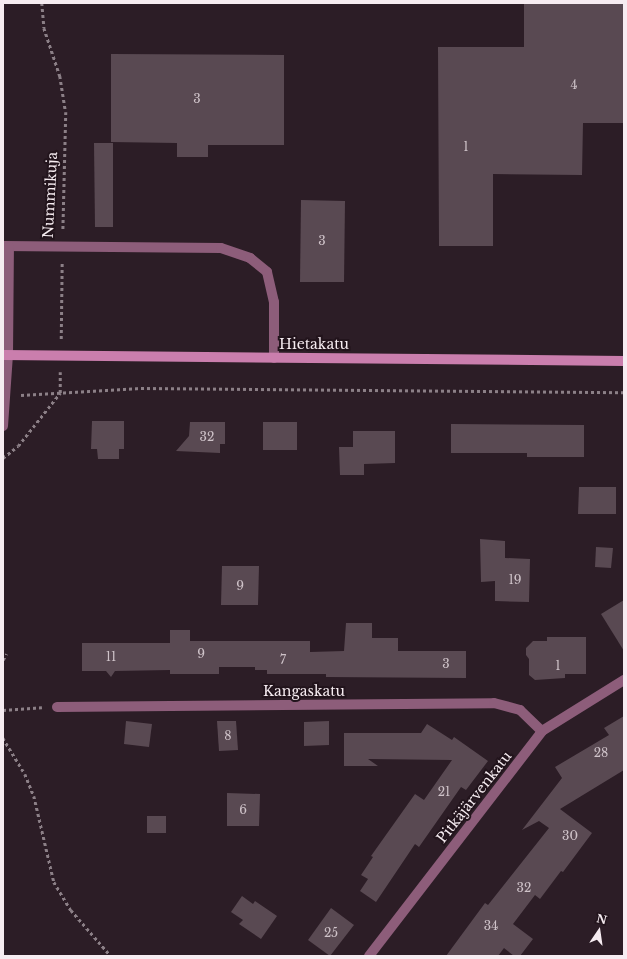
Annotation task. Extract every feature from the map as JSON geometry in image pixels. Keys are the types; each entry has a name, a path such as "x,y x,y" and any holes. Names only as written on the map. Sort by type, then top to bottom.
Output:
{"street":[{"path":"3,426 7,396 5,355 6,247 62,246 221,248 250,258 267,272 274,302 274,358"},
{"name":"Hietakatu","path":"5,355 624,361"},
{"name":"Pitkäjärvenkatu","path":"369,956 542,731 624,680"},
{"name":"Kangaskatu","path":"57,706 494,703 520,710 542,731"}],"path":[{"name":"Nummikuja","path":"42,3 44,28 60,76 66,112 60,392"},
{"path":"7,396 141,388 624,392"},
{"path":"3,458 18,446 60,392"},
{"path":"3,660 6,654"},
{"path":"3,710 57,706"},
{"path":"3,738 25,774 34,796 54,882 71,910 111,956"}],"building":[{"path":"524,3 624,3 624,123 583,123 582,175 493,174 493,246 439,246 438,47 524,47"},
{"path":"111,54 284,55 284,145 208,145 208,157 177,157 177,143 111,142"},
{"path":"94,143 113,143 113,227 95,227"},
{"path":"301,200 345,201 344,282 300,282"},
{"path":"92,421 124,421 124,449 119,449 119,459 98,459 97,449 91,449"},
{"path":"190,422 225,422 225,444 220,444 220,453 176,451 189,436"},
{"path":"263,422 297,422 297,450 263,450"},
{"path":"451,424 584,425 584,457 527,457 527,453 451,453"},
{"path":"353,431 395,431 395,463 364,464 364,475 340,475 339,447 353,447"},
{"path":"579,487 616,487 616,514 578,514"},
{"path":"480,539 505,541 505,558 530,559 529,602 495,601 495,581 481,582"},
{"path":"596,547 613,548 611,568 595,567"},
{"path":"222,566 259,566 258,605 221,605"},
{"path":"624,600 624,651 601,614"},
{"path":"346,623 372,623 372,638 398,638 398,651 466,651 466,678 326,677 326,674 267,674 267,670 255,670 255,667 219,667 219,674 170,674 170,670 115,671 111,677 106,671 82,671 82,643 170,643 170,630 190,630 190,641 310,641 310,652 344,651"},
{"path":"547,637 586,637 586,674 565,674 565,678 535,680 529,675 529,659 526,655 526,648 533,641 547,641"},
{"path":"624,716 624,770 560,809 592,833 563,872 561,871 540,899 535,895 513,924 533,939 520,956 514,956 504,948 498,956 446,956 485,903 488,905 549,828 539,821 522,830 562,778 555,767 609,735 604,728"},
{"path":"126,721 152,724 149,747 124,744"},
{"path":"217,721 236,721 238,750 219,751"},
{"path":"329,721 329,745 304,746 304,722"},
{"path":"427,724 452,740 454,737 488,761 466,790 461,787 419,847 415,844 376,902 360,891 368,879 361,875 373,857 371,856 415,794 424,800 452,760 368,759 378,766 344,766 344,733 421,733"},
{"path":"227,793 260,794 259,826 227,826"},
{"path":"147,816 166,816 166,833 147,833"},
{"path":"242,896 253,904 255,901 277,916 261,939 239,924 243,920 231,912"},
{"path":"331,908 354,925 330,956 308,940"}]}
